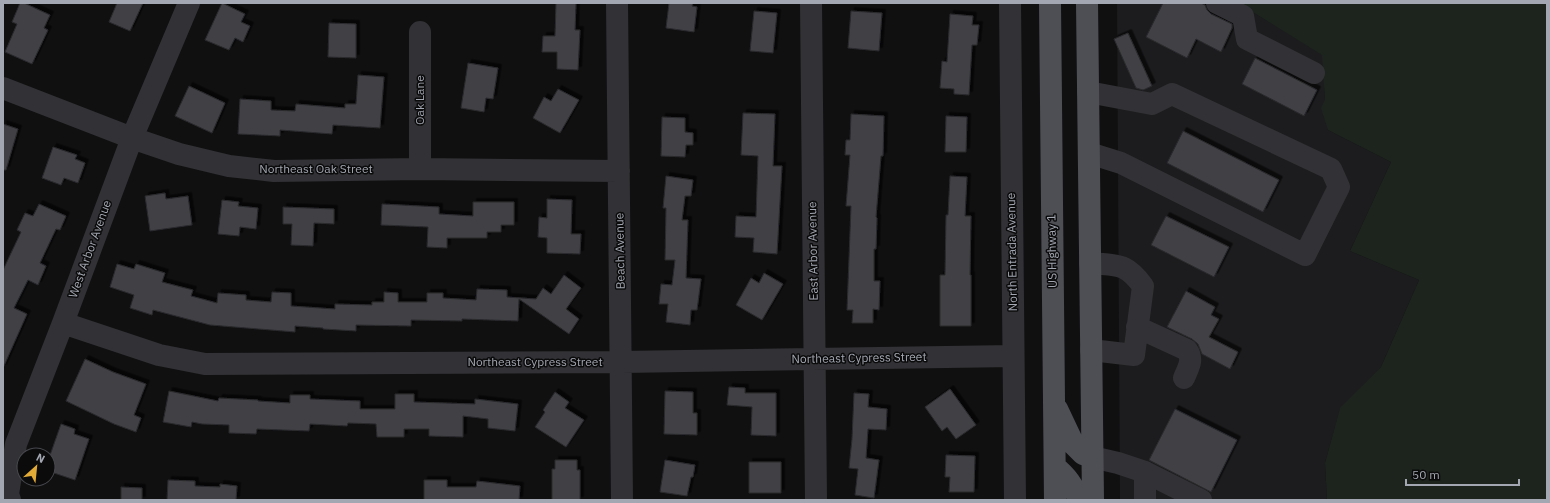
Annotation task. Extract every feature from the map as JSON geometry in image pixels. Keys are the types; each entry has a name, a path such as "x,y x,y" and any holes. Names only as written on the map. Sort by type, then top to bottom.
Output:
{"main road":[{"name":"US Highway 1","path":"1050,3 1055,500"},
{"path":"1087,3 1092,500"},
{"path":"1054,402 1074,445 1083,454 1092,457"},
{"path":"1055,467 1072,483 1079,500"}],"street":[{"name":"West Arbor Avenue","path":"10,500 8,494 16,444 132,138 188,3"},
{"name":"Beach Avenue","path":"617,3 622,362 622,500"},
{"name":"East Arbor Avenue","path":"811,3 816,500"},
{"name":"North Entrada Avenue","path":"1010,3 1015,500"},
{"path":"1217,3 1243,16 1247,39 1314,73"},
{"name":"Oak Lane","path":"420,32 420,169"},
{"name":"Northeast Oak Street","path":"3,88 132,138 179,154 229,166 274,171 420,169 619,171"},
{"path":"1088,92 1152,104 1172,94 1330,169 1339,187 1305,255 1121,162 1089,153"},
{"path":"1090,263 1123,266 1135,275 1143,286 1134,355 1091,350"},
{"name":"Northeast Cypress Street","path":"63,323 159,355 205,364 622,362 1013,356"},
{"path":"1138,327 1187,350 1190,354 1191,361 1184,378"},
{"path":"1092,457 1118,463 1145,472 1201,500"},
{"path":"1145,472 1145,500"}],"shaded area":[{"path":"1117,3 1238,3 1323,55 1328,130 1391,162 1350,251 1419,280 1381,367 1340,409 1325,463 1327,500 1120,500"},
{"path":"1238,3 1547,3 1547,500 1327,500 1325,463 1340,408 1381,367 1419,280 1350,251 1391,162 1328,130 1321,108 1325,100 1322,55"}],"building":[{"path":"20,3 24,3 50,15 44,28 48,30 32,64 5,52 17,24 12,22"},
{"path":"117,3 143,3 130,31 109,22"},
{"path":"222,3 245,14 241,22 250,26 243,42 235,38 229,50 205,40"},
{"path":"556,3 576,3 575,30 580,30 578,70 557,69 557,52 542,52 543,36 555,36"},
{"path":"669,3 693,3 692,6 697,7 694,32 666,28"},
{"path":"1163,3 1201,3 1205,5 1211,14 1232,24 1232,28 1221,52 1196,39 1187,58 1146,37"},
{"path":"754,11 777,13 773,53 750,51"},
{"path":"851,11 882,13 879,51 848,48"},
{"path":"950,14 973,16 972,25 979,25 977,45 972,45 969,95 954,94 954,89 940,88 942,61 947,62"},
{"path":"329,23 356,24 356,58 328,57"},
{"path":"1128,33 1152,86 1143,90 1136,88 1114,39"},
{"path":"1255,58 1317,90 1304,116 1242,84"},
{"path":"468,63 498,68 493,99 486,98 484,112 461,108"},
{"path":"358,75 384,77 380,128 333,125 332,134 280,130 280,136 238,134 240,99 271,101 271,110 295,111 296,104 345,108 345,104 356,104"},
{"path":"189,86 225,103 212,133 175,116"},
{"path":"558,89 579,100 560,133 533,118 544,97 551,101"},
{"path":"743,113 775,114 773,166 782,166 777,254 753,252 754,238 735,237 736,216 756,217 758,156 741,155"},
{"path":"851,114 884,116 883,156 881,156 876,217 876,249 874,249 874,281 880,281 879,310 873,309 873,323 852,323 853,310 847,310 851,206 846,206 850,155 845,155 846,140 850,140"},
{"path":"946,116 967,117 966,152 945,152"},
{"path":"662,117 685,118 685,132 693,133 693,145 686,145 685,157 661,156"},
{"path":"3,124 18,129 6,170 3,170"},
{"path":"1183,131 1279,180 1263,212 1167,163"},
{"path":"53,147 77,155 75,159 85,163 78,183 64,178 61,185 42,178"},
{"path":"666,176 693,180 691,196 685,196 682,220 688,220 686,278 701,279 697,310 691,310 690,325 666,322 668,304 659,304 661,284 672,285 675,260 665,260 666,208 663,208"},
{"path":"950,176 967,177 965,216 971,216 971,326 940,326 940,275 945,275 946,215 948,215"},
{"path":"165,193 166,199 188,196 192,225 150,231 145,196"},
{"path":"547,199 572,200 571,234 581,234 580,254 547,253 547,238 538,237 539,217 547,218"},
{"path":"222,200 239,202 238,206 258,208 256,229 240,227 239,236 218,234"},
{"path":"473,202 514,202 514,225 501,225 501,232 487,232 487,238 447,238 447,248 427,247 428,227 381,225 382,204 439,207 439,214 473,216"},
{"path":"39,204 66,216 60,230 56,229 40,263 46,266 38,285 28,280 14,308 27,314 3,368 3,270 21,232 17,230 25,213 33,216"},
{"path":"283,207 334,209 334,224 314,223 313,246 291,245 292,224 283,224"},
{"path":"1166,216 1229,247 1214,277 1151,245"},
{"path":"117,264 134,269 136,264 165,273 162,282 193,290 191,296 217,303 218,293 246,295 246,300 271,302 272,292 291,293 291,306 335,309 335,304 372,305 372,302 384,302 384,292 398,293 398,302 427,302 427,293 443,293 443,298 476,300 477,289 507,290 507,297 536,299 543,288 551,294 564,275 581,288 566,309 579,319 569,334 519,299 518,321 462,319 462,321 411,320 411,326 356,325 356,331 295,326 295,332 210,325 153,310 152,315 130,308 134,295 110,287"},
{"path":"764,273 783,284 762,320 736,305 751,278 759,283"},
{"path":"1186,291 1215,307 1211,315 1219,319 1209,337 1238,352 1230,369 1202,354 1198,344 1192,339 1167,327"},
{"path":"85,359 113,372 146,384 134,415 141,418 136,432 114,424 66,401"},
{"path":"729,387 745,388 745,393 776,393 776,436 751,435 752,407 727,405"},
{"path":"950,389 976,425 956,439 947,427 942,431 925,407"},
{"path":"169,391 218,401 219,398 290,403 290,395 310,395 310,399 360,401 360,409 395,409 395,394 414,394 414,402 475,404 475,399 518,404 515,431 488,428 488,419 463,416 463,437 429,436 429,429 404,429 404,437 377,437 376,424 348,423 347,426 310,424 309,431 257,429 256,434 229,433 229,425 192,422 191,427 163,422"},
{"path":"665,391 693,392 693,413 697,413 697,435 664,434"},
{"path":"555,392 569,402 565,408 584,420 566,447 535,427 545,412 543,410"},
{"path":"854,393 869,394 868,407 887,409 886,430 868,429 866,458 879,460 874,498 855,495 858,469 849,468"},
{"path":"1175,409 1237,440 1211,492 1149,460"},
{"path":"61,424 75,429 74,434 89,439 75,480 56,474 56,447 53,447"},
{"path":"946,455 975,456 974,492 949,492 950,477 945,477"},
{"path":"555,460 577,460 577,470 580,470 580,500 552,500 552,469 555,469"},
{"path":"665,460 695,465 687,496 660,492"},
{"path":"749,462 781,462 781,493 749,493"},
{"path":"168,480 195,481 195,486 220,487 220,484 237,486 236,500 167,500"},
{"path":"424,480 447,480 447,487 476,487 477,481 520,486 519,500 424,500"},
{"path":"121,487 142,488 142,500 121,500"}]}
